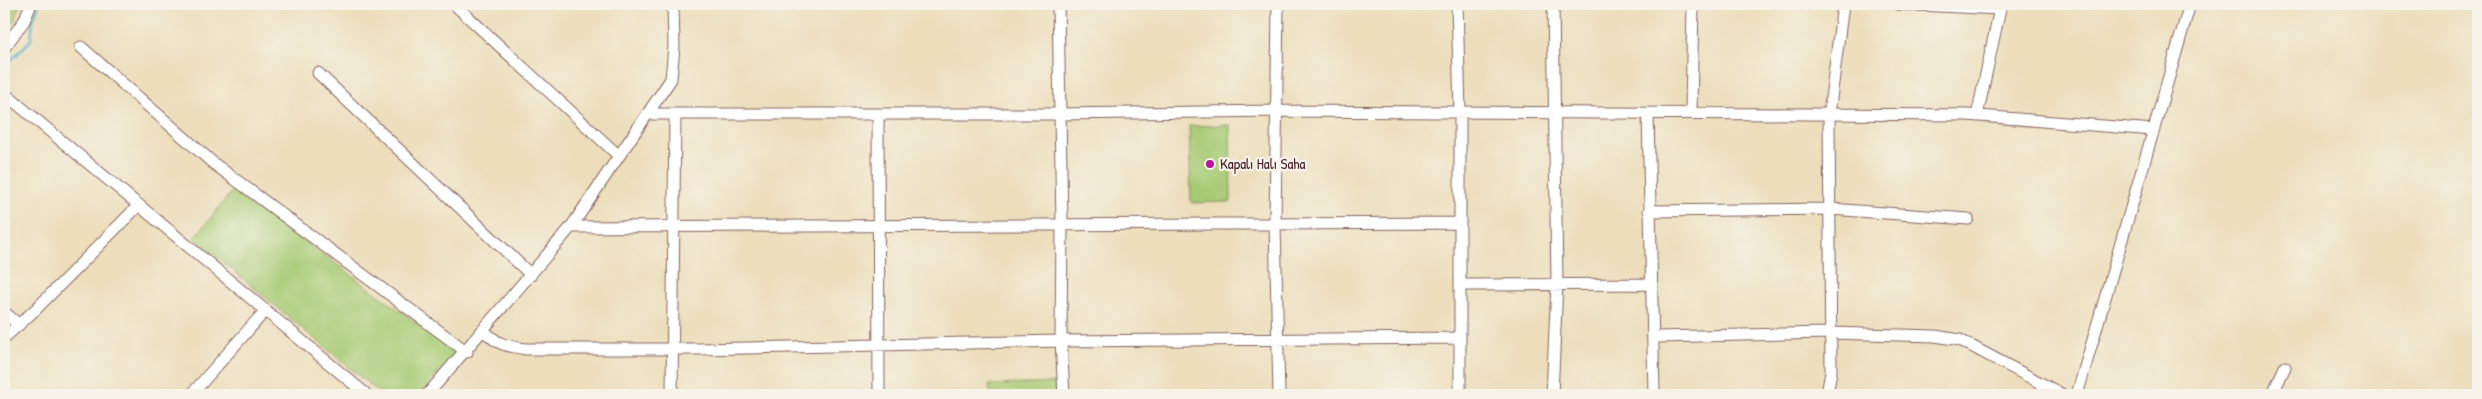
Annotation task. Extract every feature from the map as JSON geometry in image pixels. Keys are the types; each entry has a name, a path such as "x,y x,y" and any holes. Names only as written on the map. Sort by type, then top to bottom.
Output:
{"street":[{"path":"4,48 24,21 31,4"},
{"path":"454,4 619,156"},
{"path":"427,395 467,352 571,227 671,78 674,47 673,4"},
{"path":"1058,4 1058,114 1062,225 1061,341 1064,395"},
{"path":"1278,4 1274,224 1279,395"},
{"path":"1457,4 1460,112 1460,395"},
{"path":"1552,395 1556,284 1553,4"},
{"path":"1691,114 1693,4"},
{"path":"1827,395 1830,371 1829,114 1843,4"},
{"path":"1896,4 2001,6 1976,116"},
{"path":"2077,395 2190,4"},
{"path":"81,47 213,163 467,352"},
{"path":"318,73 530,275"},
{"path":"4,93 366,395"},
{"path":"647,114 1058,114 1277,111 1829,114 1976,116 2154,130"},
{"path":"1648,113 1654,395"},
{"path":"672,395 675,114"},
{"path":"878,114 880,227 879,395"},
{"path":"4,338 139,205"},
{"path":"1649,211 1830,209 1968,219"},
{"path":"571,227 1460,223"},
{"path":"1461,285 1652,284"},
{"path":"191,395 265,311"},
{"path":"4,312 19,325"},
{"path":"484,330 494,341 502,346 526,349 672,349 1061,341 1460,338"},
{"path":"1657,337 1830,333 1935,336 1960,340 2063,395"},
{"path":"2272,395 2285,367"}],"green space":[{"path":"4,4 20,4 15,20 4,31"},
{"name":"Kapalı Halı Saha","path":"1230,125 1231,202 1191,203 1189,126"},
{"path":"234,189 458,353 418,395 382,395 194,238"},
{"path":"1055,383 1056,395 990,395 989,385"}],"waterway":[{"path":"4,67 31,40 33,20 39,4"}],"place":[{"name":"Kapalı Halı Saha","path":"1210,164"}]}
